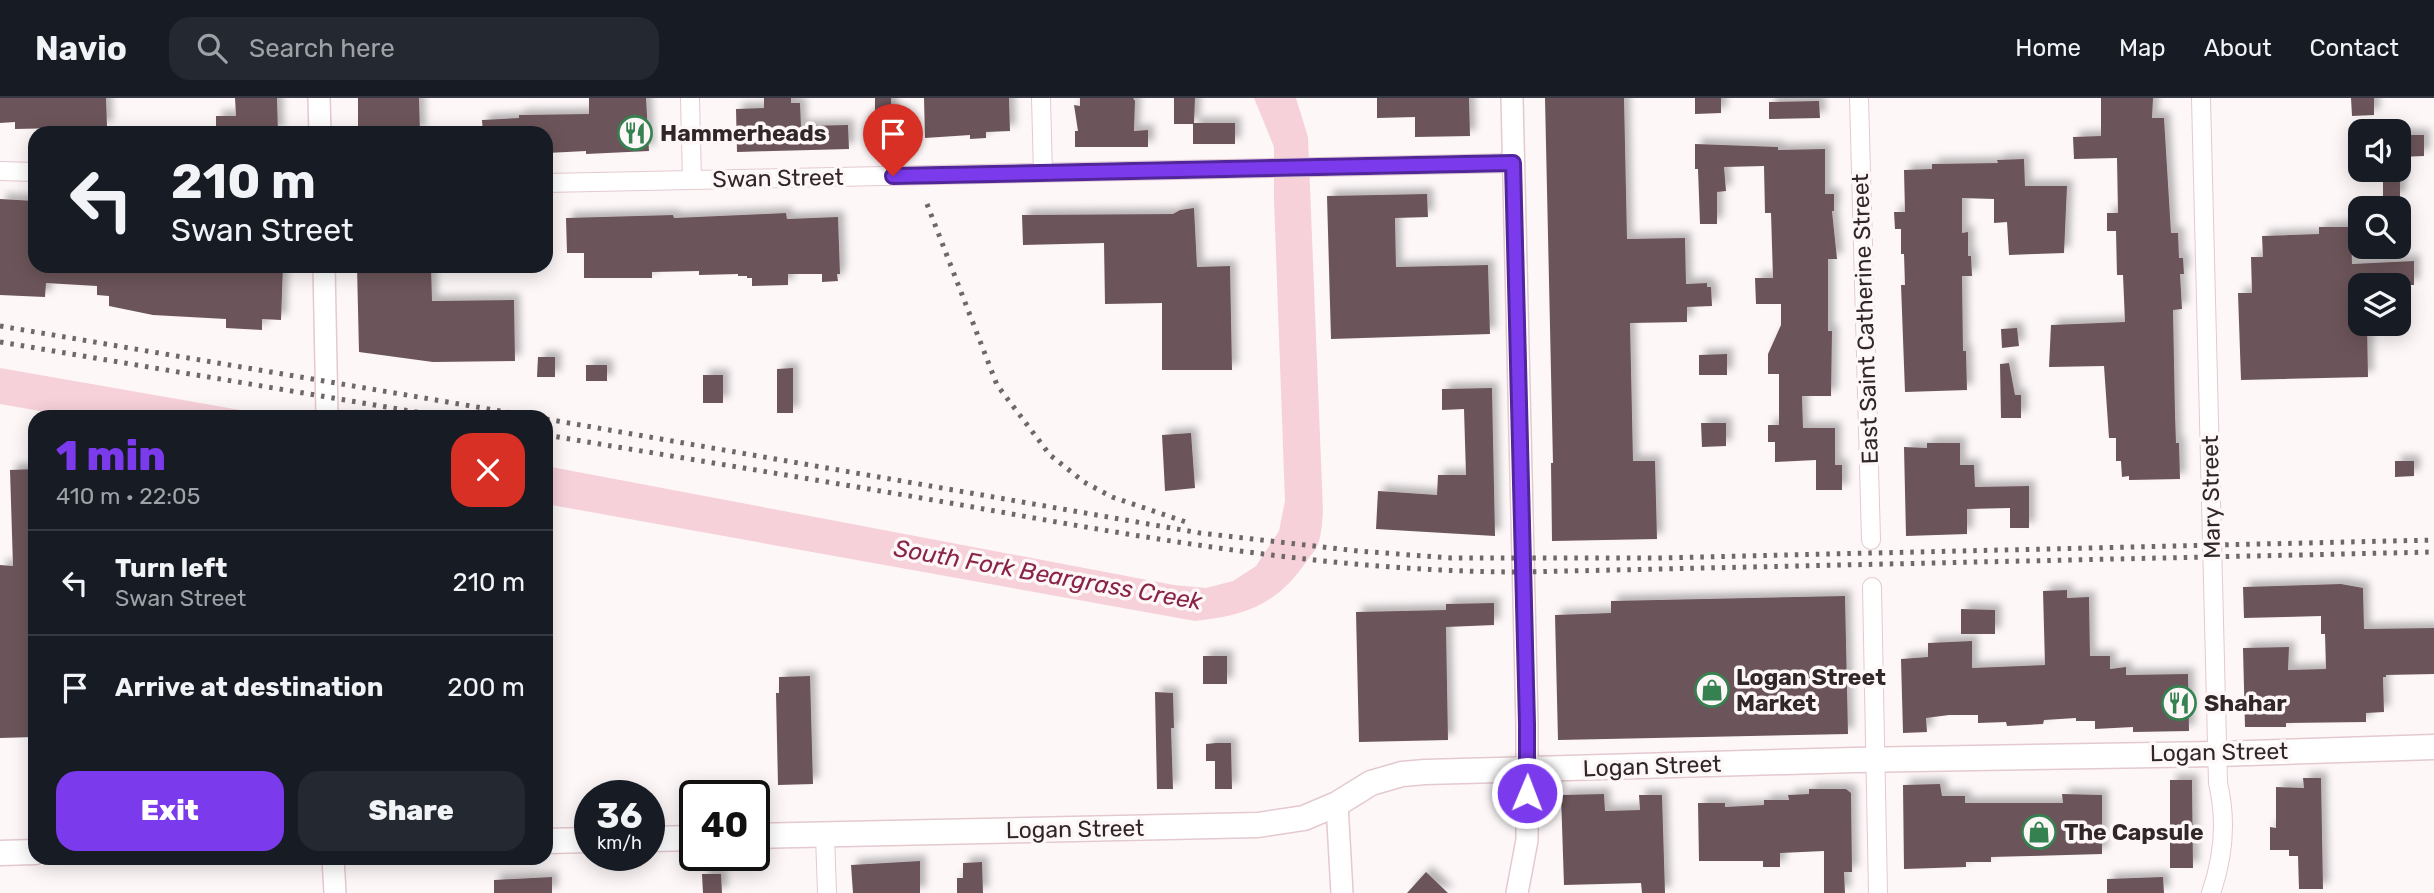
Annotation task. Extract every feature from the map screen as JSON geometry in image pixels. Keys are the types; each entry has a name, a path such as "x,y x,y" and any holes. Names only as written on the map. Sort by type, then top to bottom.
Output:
{"main road":[{"name":"Logan Street","path":"770,836 1258,825 1304,818 1337,804 1371,783 1402,774 1876,759 2218,754 2434,747"},
{"path":"553,841 574,840"},
{"path":"0,853 28,852"}],"street":[{"path":"319,98 320,126"},
{"path":"690,98 692,180"},
{"path":"1041,98 1043,172"},
{"path":"1512,98 1527,770 1527,840 1517,893"},
{"name":"East Saint Catherine Street","path":"1859,98 1871,540"},
{"name":"Mary Street","path":"2201,98 2218,783 2225,828 2222,852 2211,893"},
{"name":"Swan Street","path":"553,183 1513,163"},
{"path":"0,171 28,172"},
{"path":"324,273 327,410"},
{"path":"1872,587 1878,893"},
{"path":"1337,804 1342,893"},
{"path":"825,835 827,893"},
{"path":"333,865 335,893"}],"water":[{"name":"South Fork Beargrass Creek","path":"1254,98 1296,98 1308,137 1323,511 1320,536 1314,551 1283,589 1258,606 1229,616 1195,621 553,505 553,467 1174,585 1206,588 1233,581 1256,566 1279,531 1285,501 1274,147"},
{"path":"0,368 240,410 34,410 0,404"}],"building":[{"path":"0,98 106,98 107,126 28,126 28,129 15,129 15,122 0,123"},
{"path":"235,98 277,98 278,126 216,126 216,116 236,116"},
{"path":"358,98 419,98 420,126 358,126"},
{"path":"589,98 646,98 649,151 553,153 553,126 482,126 482,120 519,118 519,115 589,114"},
{"path":"764,98 791,98 791,103 800,103 801,126 848,125 849,149 737,152 736,109 764,108"},
{"path":"875,98 891,98 892,136 875,136"},
{"path":"924,98 1009,98 1010,131 986,132 986,138 970,139 970,135 925,138"},
{"path":"1080,98 1133,98 1134,131 1148,130 1148,147 1075,147 1075,131 1078,131 1074,105 1080,106"},
{"path":"1174,98 1195,98 1194,123 1235,123 1235,144 1193,144 1193,124 1174,124"},
{"path":"1377,98 1469,98 1470,136 1415,137 1415,117 1377,118"},
{"path":"1545,98 1624,98 1627,239 1685,238 1686,284 1707,283 1707,287 1711,287 1712,306 1687,307 1687,322 1630,323 1633,461 1655,461 1657,539 1552,541 1553,463"},
{"path":"1695,98 1721,98 1721,113 1695,114"},
{"path":"2101,98 2153,98 2152,118 2164,118 2171,233 2178,233 2179,258 2183,258 2184,274 2180,274 2182,309 2173,310 2176,443 2179,443 2180,479 2129,480 2129,476 2122,477 2121,461 2116,461 2116,438 2109,438 2104,366 2049,367 2051,325 2125,322 2123,275 2117,275 2116,231 2107,231 2107,213 2118,213 2117,158 2074,159 2073,137 2101,136"},
{"path":"2351,98 2374,98 2374,115 2352,116"},
{"path":"1819,101 1820,118 1769,119 1769,102"},
{"path":"2411,135 2424,135 2424,156 2411,157"},
{"path":"1695,144 1778,147 1778,150 1825,149 1825,194 1834,194 1832,211 1837,259 1828,259 1828,331 1832,331 1831,396 1802,396 1803,428 1835,428 1835,465 1842,465 1842,490 1816,490 1816,460 1775,462 1775,442 1768,442 1768,425 1779,425 1779,374 1768,374 1768,354 1781,325 1781,304 1756,304 1755,278 1773,278 1771,213 1765,213 1764,166 1724,167 1726,191 1717,192 1717,224 1700,224"},
{"path":"2024,159 2025,186 2067,186 2064,253 2009,255 2007,222 1994,223 1994,199 1962,198 1962,233 1968,232 1968,256 1971,256 1972,276 1962,276 1963,351 1966,351 1967,390 1905,392 1901,285 1905,285 1904,254 1901,254 1901,229 1895,229 1894,212 1905,212 1904,170 1932,169 1932,164 1998,163 1997,160"},
{"path":"2383,182 2400,182 2400,196 2383,196"},
{"path":"1427,194 1428,217 1395,218 1396,267 1488,265 1490,334 1331,339 1327,196"},
{"path":"0,199 28,201 28,273 283,273 281,320 262,319 262,330 226,328 226,319 153,315 109,306 109,296 97,295 97,286 46,283 45,297 0,295"},
{"path":"1194,208 1197,267 1230,266 1232,370 1162,370 1162,303 1105,304 1104,243 1023,245 1022,215 1173,214"},
{"path":"786,213 787,219 838,217 838,281 822,282 822,274 788,274 788,285 752,286 752,278 747,276 699,275 699,271 652,272 652,278 584,278 584,253 567,253 566,218 673,215 674,218"},
{"path":"2319,227 2348,227 2348,259 2352,259 2352,264 2414,261 2414,285 2411,285 2411,273 2348,273 2348,336 2367,336 2368,377 2241,380 2238,293 2252,293 2251,257 2263,257 2262,236 2319,234"},
{"path":"357,273 431,273 432,301 514,300 515,361 433,362 359,352"},
{"path":"2017,328 2019,346 2002,348 2001,329"},
{"path":"1727,354 1727,375 1699,375 1699,355"},
{"path":"538,357 555,357 555,377 537,377"},
{"path":"2009,363 2015,395 2021,395 2021,418 2001,418 2000,364"},
{"path":"586,365 607,365 607,381 586,381"},
{"path":"793,368 793,413 777,413 777,369"},
{"path":"703,375 723,375 723,403 703,403"},
{"path":"1492,388 1495,536 1376,529 1378,491 1437,495 1438,475 1466,475 1464,409 1442,410 1442,389"},
{"path":"1701,423 1726,423 1726,446 1702,447"},
{"path":"1191,433 1195,488 1165,491 1162,435"},
{"path":"1927,443 1960,443 1960,465 1974,465 1975,487 2029,486 2029,528 2010,528 2010,508 1967,509 1967,534 1906,536 1904,447 1927,448"},
{"path":"2395,461 2414,461 2414,476 2395,477"},
{"path":"28,469 28,737 0,738 0,565 13,566 10,470"},
{"path":"2341,584 2363,588 2364,629 2434,628 2434,674 2383,677 2384,712 2366,713 2366,722 2286,723 2286,727 2245,727 2243,648 2289,647 2288,670 2326,669 2325,634 2321,634 2321,616 2244,618 2243,587"},
{"path":"2067,590 2067,598 2089,597 2090,656 2110,656 2110,669 2126,667 2126,675 2188,674 2189,731 2133,732 2133,727 2095,729 2095,721 2076,721 2076,718 2044,720 2043,724 2007,726 2006,722 1978,723 1978,715 1949,715 1926,718 1927,732 1903,733 1901,659 1928,657 1928,643 1972,641 1972,668 2045,665 2043,591"},
{"path":"1845,596 1848,734 1558,740 1555,615 1611,613 1611,601"},
{"path":"1494,603 1494,625 1446,627 1448,740 1359,742 1356,612 1446,610 1446,604"},
{"path":"1961,609 1995,610 1995,634 1961,634"},
{"path":"1203,656 1227,656 1227,684 1203,684"},
{"path":"810,676 813,784 778,785 776,693 779,693 779,677"},
{"path":"1155,692 1173,693 1173,789 1157,789"},
{"path":"1231,743 1232,789 1215,789 1215,761 1206,761 1206,744"},
{"path":"2303,778 2321,778 2323,889 2299,889 2298,856 2289,856 2289,850 2270,850 2270,827 2276,828 2276,787 2304,788"},
{"path":"2170,780 2192,780 2193,868 2170,868"},
{"path":"1940,784 1942,796 1965,796 1965,803 2063,803 2062,794 2102,795 2102,854 1991,857 1991,862 1966,862 1966,867 1904,869 1903,785"},
{"path":"1809,789 1846,789 1851,793 1852,872 1844,872 1845,893 1824,893 1824,851 1780,853 1780,867 1763,867 1763,861 1699,861 1698,803 1725,803 1725,807 1764,805 1764,800 1789,800 1788,795 1809,794"},
{"path":"1604,794 1605,811 1640,810 1639,795 1662,795 1665,893 1642,893 1641,883 1564,885 1561,795"},
{"path":"920,861 920,893 853,893 851,865"},
{"path":"982,862 983,893 957,893 957,878 963,878 963,863"},
{"path":"1426,872 1448,893 1407,893"},
{"path":"702,874 721,874 722,893 703,893"},
{"path":"552,877 552,893 494,893 494,880"},
{"path":"2163,877 2164,893 2107,893 2107,879"}],"railway":[{"path":"927,204 997,385 1050,455 1084,482 1112,497 1189,523"},
{"path":"0,326 495,410"},
{"path":"0,342 404,410"},
{"path":"553,420 1200,533 1358,551 1451,558 1658,558 2434,540"},
{"path":"553,436 1178,542 1316,560 1454,571 1523,572 2434,552"}],"place":[{"name":"Hammerheads","path":"635,133"},
{"name":"Logan Street Market","path":"1712,690"},
{"name":"Shahar","path":"2179,703"},
{"name":"The Capsule","path":"2039,832"}],"route":[{"path":"893,176 1513,163 1527,793"}]}
